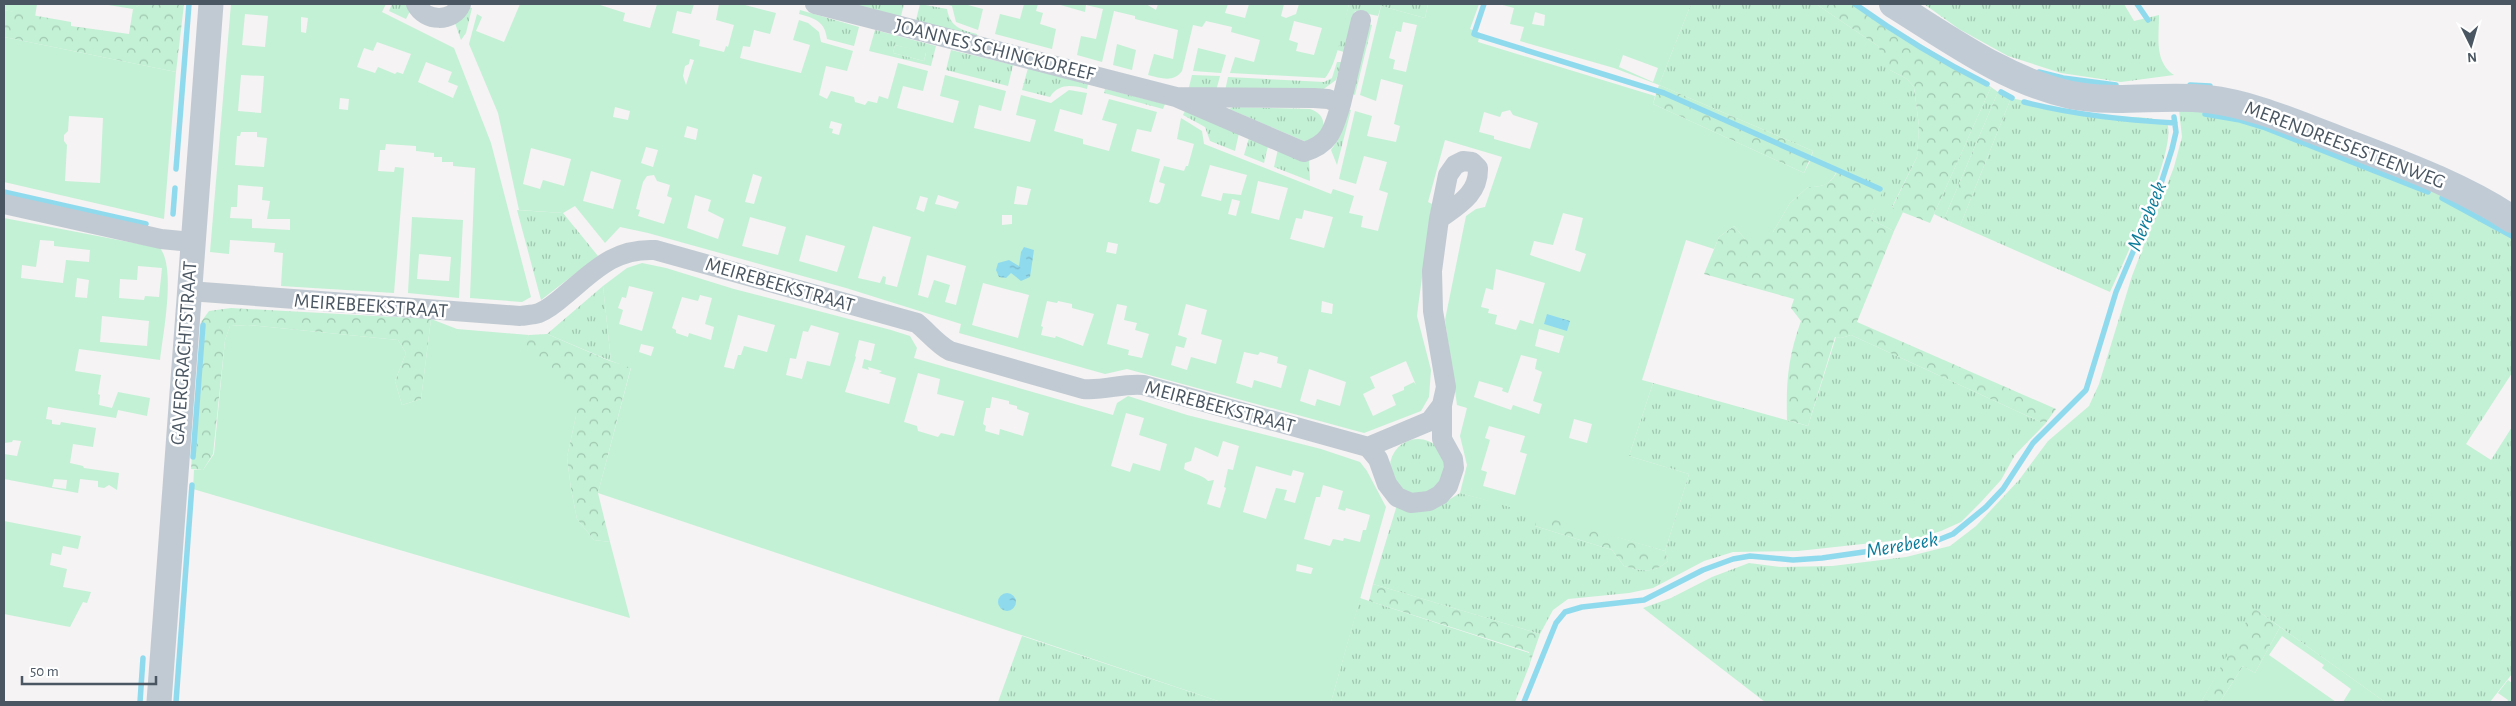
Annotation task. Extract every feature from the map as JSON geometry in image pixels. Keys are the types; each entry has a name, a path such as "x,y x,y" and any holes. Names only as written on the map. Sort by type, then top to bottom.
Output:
{"main road":[{"name":"MERENDREESESTEENWEG","path":"1893,4 1988,62 2030,82 2070,94 2104,99 2205,99 2239,104 2362,149 2448,184 2512,219"}],"street":[{"name":"GAVERGRACHTSTRAAT","path":"159,702 211,4"},
{"path":"416,4 425,15 436,19 446,18 454,13 461,4"},
{"name":"JOANNES SCHINCKDREEF","path":"815,4 1176,97 1304,152 1318,147 1332,134 1361,20"},
{"name":"JOANNES SCHINCKDREEF","path":"1176,97 1314,98 1328,99 1341,104"},
{"path":"4,204 161,239 192,242"},
{"path":"1439,219 1432,271 1434,311 1446,387 1442,405 1442,439 1453,459 1454,468 1448,486 1440,495 1429,501 1411,503 1397,497 1387,484 1378,459 1368,447 1430,421 1442,405"},
{"name":"MEIREBEEKSTRAAT","path":"189,292 520,316 539,313 552,305 606,262 622,253 638,249 655,250 917,324 930,334 938,344 950,351 1083,389 1097,391 1129,384 1144,385 1368,447"}],"green space":[{"path":"4,4 37,4 35,17 4,10"},
{"path":"102,4 141,4 133,9"},
{"path":"141,4 184,4 176,72 4,37 4,10 71,22 71,26 129,34 133,9"},
{"path":"231,4 386,4 382,12 454,48 491,143 531,297 522,302 470,298 475,168 453,166 453,162 442,162 442,157 434,157 434,153 416,151 416,146 386,144 385,150 380,150 378,171 394,172 395,167 404,168 394,293 281,286 283,253 274,252 275,243 230,240 229,254 210,252","holes":["245,14 268,16 265,47 242,45","301,17 308,18 306,33 301,32","377,42 411,54 403,74 397,72 395,74 378,67 375,73 357,67 364,48 373,51","426,62 452,72 448,82 458,86 453,98 418,82","241,75 264,76 261,113 238,111","340,98 349,99 348,110 339,109","241,132 257,132 257,137 267,138 264,167 235,165 237,136 240,136","238,185 263,187 262,200 270,201 267,219 290,219 290,230 252,228 252,219 230,218 231,207 237,207"]},
{"path":"392,4 407,4 410,11 406,19 389,11"},
{"path":"520,4 597,4 625,13 623,21 650,28 657,4 694,4 691,14 677,11 672,33 700,40 699,46 724,52 726,46 728,47 734,25 716,20 719,4 741,4 776,13 770,34 754,30 750,47 743,46 740,58 801,73 810,45 793,40 799,20 808,23 819,32 821,42 853,51 847,71 826,66 819,95 827,99 831,91 854,97 855,102 865,105 868,101 877,103 879,96 888,99 898,63 928,71 923,91 903,86 897,108 953,123 959,101 940,96 945,75 1006,91 1001,111 979,105 974,128 1030,142 1036,120 1016,115 1021,95 1051,103 1069,90 1087,93 1082,115 1060,109 1054,131 1083,139 1083,144 1109,151 1117,124 1102,120 1109,99 1157,112 1151,132 1137,129 1131,151 1160,159 1149,202 1157,204 1160,202 1165,184 1159,182 1164,166 1184,171 1186,166 1188,166 1194,144 1177,139 1181,118 1202,131 1204,144 1331,194 1333,189 1354,196 1349,213 1363,216 1361,227 1378,231 1388,193 1379,190 1387,162 1364,156 1356,184 1339,179 1355,111 1372,116 1367,136 1396,142 1400,126 1394,124 1403,85 1381,79 1376,101 1360,95 1381,6 1425,18 1428,4 1479,4 1470,29 1480,33 1478,42 1655,96 1653,104 1804,173 1811,159 1837,170 1829,182 1822,186 1808,187 1790,203 1773,232 1760,244 1745,239 1734,226 1719,237 1714,249 1686,240 1642,380 1653,383 1629,456 1689,474 1665,551 1460,493 1467,465 1460,436 1467,408 1457,405 1445,320 1466,216 1476,209 1485,207 1502,157 1445,140 1428,202 1432,204 1417,316 1431,370 1429,397 1421,411 1364,433 1127,369 1105,374 959,333 961,324 846,288 648,233 620,227 605,243 575,206 563,213 519,210 498,113 469,44 477,14 482,17 476,31 504,42","holes":["1403,22 1417,25 1406,72 1393,69 1395,60 1389,58 1396,31 1401,32","690,59 694,60 686,85 683,76 685,66 689,64","615,107 630,111 628,120 613,117","1510,110 1513,115 1538,123 1530,149 1494,139 1494,136 1479,132 1484,112 1500,117 1502,112","831,121 842,124 839,135 832,133 833,129 829,128","687,126 698,129 696,140 684,137","646,147 658,150 653,167 641,163","531,148 571,159 564,186 543,180 540,189 523,184","1210,165 1247,175 1241,195 1223,193 1221,201 1201,196","591,171 621,180 613,209 583,201","753,174 762,177 754,204 745,202","654,175 657,181 670,185 667,196 672,198 664,224 638,216 640,210 636,209 643,182 647,176","1258,181 1288,188 1279,220 1251,213","1017,186 1031,189 1027,205 1014,204","695,195 711,200 708,211 724,219 718,239 687,228","938,195 959,202 956,209 935,204","920,196 928,198 924,212 916,209","1232,199 1240,201 1236,216 1228,214","1304,210 1333,217 1324,248 1290,239 1296,218 1302,219","1563,213 1583,218 1575,250 1586,254 1580,272 1530,255 1534,241 1553,245","1002,215 1012,215 1012,224 1002,225","750,217 786,227 778,255 742,246","873,226 911,237 897,287 885,284 886,277 883,276 880,283 858,278","806,235 845,246 837,272 799,261","1108,242 1118,244 1116,254 1106,252","927,255 966,266 956,305 945,302 950,285 934,280 928,298 918,295","1496,269 1545,283 1533,324 1520,320 1516,330 1495,324 1497,315 1488,313 1489,309 1481,307 1486,288 1493,290","983,283 1029,295 1018,338 972,325","1047,301 1072,304 1072,308 1094,314 1083,346 1056,336 1055,338 1041,335 1043,327 1041,326","1322,301 1333,304 1332,314 1321,312","1117,304 1127,306 1124,320 1137,323 1135,330 1149,334 1142,358 1128,355 1129,350 1107,344","1186,304 1207,310 1201,334 1222,340 1216,364 1191,357 1187,370 1171,365 1176,346 1184,348 1187,338 1178,335","1539,329 1564,336 1559,353 1535,346","1244,352 1258,355 1260,352 1278,357 1277,363 1287,366 1281,388 1254,380 1252,388 1236,383","1521,355 1537,359 1535,369 1542,372 1533,401 1542,404 1539,414 1513,405 1511,410 1474,397 1479,381 1503,388 1502,391 1508,393","1406,361 1416,385 1414,382 1404,387 1404,390 1392,395 1396,405 1373,416 1363,394 1375,388 1370,377","1309,369 1346,382 1340,406 1317,399 1315,406 1300,401","1574,419 1592,424 1587,443 1569,438","1489,426 1525,436 1520,452 1527,454 1515,495 1483,486 1487,472 1481,470 1490,440 1485,438"]},
{"path":"838,4 904,4 900,20"},
{"path":"920,4 947,9 948,15 954,24 961,29 977,34 976,39 915,24"},
{"path":"945,4 964,4 983,9 978,30 956,22 952,6"},
{"path":"1024,4 1038,4 1036,11 1043,13 1040,24 1056,29 1052,49 995,34 1000,14 1020,19"},
{"path":"1057,4 1146,4 1156,10 1158,4 1228,4 1225,13 1245,18 1249,4 1284,4 1281,16 1286,18 1296,14 1299,4 1349,4 1333,64 1325,78 1230,73 1235,57 1254,62 1260,40 1231,32 1232,27 1206,21 1202,27 1193,25 1182,71 1178,75 1166,79 1148,75 1154,54 1173,59 1178,30 1135,19 1135,16 1114,11 1102,62 1077,55 1081,36 1096,39 1103,9 1086,5 1085,12","holes":["1294,21 1322,28 1314,55 1296,51 1298,43 1289,40"]},
{"path":"1349,4 1428,4 1425,18 1381,6 1378,16 1355,11 1344,52 1337,50"},
{"path":"1499,4 1691,4 1659,85 1614,68 1520,41 1524,27 1510,24 1514,8","holes":["1535,12 1545,15 1544,26 1532,24","1623,55 1658,68 1653,82 1619,67"]},
{"path":"1691,4 1816,4 1878,46 1890,70 1907,79 1914,87 1919,126 1917,157 1892,207 1903,212 1894,231 1870,219 1882,191 1811,159 1813,151 1659,85"},
{"path":"1816,4 1855,4 1991,87 1930,223 1892,208 1917,157 1919,126 1914,87 1907,79 1888,69 1878,46"},
{"path":"1924,4 2124,4 2134,21 2159,15 2158,40 2160,56 2163,63 2174,75 2121,82 2061,73 2008,56 1959,29"},
{"path":"468,7 472,8 466,33 461,40 455,23"},
{"path":"800,10 859,27 854,46 827,39 821,24 814,19 799,14"},
{"path":"1368,24 1372,25 1355,95 1351,93"},
{"path":"875,30 936,46 931,66 869,51","holes":["895,45 926,53 924,61 893,53"]},
{"path":"4,37 176,72 164,219 4,182","holes":["69,116 103,118 100,183 65,181 67,145 64,141 64,135 68,131"]},
{"path":"1117,44 1136,50 1132,70 1113,65"},
{"path":"895,45 926,52 924,61 893,53"},
{"path":"1198,48 1226,55 1221,73 1193,71"},
{"path":"951,50 1013,65 1008,86 946,70"},
{"path":"1337,62 1342,62 1336,80 1321,91 1225,91 1228,77 1324,82 1332,78"},
{"path":"1028,68 1088,84 1087,89 1066,86 1057,89 1050,97 1022,90"},
{"path":"1192,75 1220,76 1216,91 1188,91"},
{"path":"1659,85 1813,151 1804,173 1653,104"},
{"path":"1991,87 1998,92 1944,219 1934,214"},
{"path":"1105,89 1165,104 1163,109 1104,93"},
{"path":"1998,92 2011,98 1960,226 1944,219"},
{"path":"2011,98 2082,113 2145,118 2167,123 2168,136 2165,156 2157,180 2148,206 2110,292 1960,226"},
{"path":"1233,107 1310,109 1317,112 1321,117 1323,131 1306,142 1229,109"},
{"path":"1347,109 1351,110 1337,165 1331,150 1339,138"},
{"path":"2179,110 2207,111 2245,118 2406,179 2466,206 2512,233 2512,373 2466,444 2491,460 2512,427 2512,674 2490,702 2385,702 2255,609 2201,702 1765,702 1643,608 1671,598 1712,577 1749,563 1781,567 1832,566 1906,557 1950,546 1976,526 2019,480 2048,441 2089,406 2099,384 2132,276 2174,167 2182,137"},
{"path":"1185,111 1239,133 1235,151 1210,141 1205,127 1183,115"},
{"path":"1249,138 1268,146 1264,163 1244,155"},
{"path":"1278,149 1309,159 1310,181 1274,167"},
{"path":"1838,170 1883,191 1870,219 1894,231 1857,322 2056,409 2045,424 1851,335 1841,338 1835,337 1808,426 1787,420 1789,370 1793,346 1801,321 1791,308 1794,299 1704,274 1719,237 1734,226 1745,239 1773,232 1790,203 1808,187 1830,182"},
{"path":"517,210 563,213 598,256 541,300"},
{"path":"412,217 463,220 459,298 408,293","holes":["419,254 451,257 449,281 417,279"]},
{"path":"4,218 160,248 165,257 168,285 166,318 160,360 79,349 75,371 101,375 98,394 100,395 99,405 112,408 118,392 150,398 147,416 118,410 116,418 48,407 46,419 52,420 52,424 60,425 61,422 96,428 93,447 73,444 70,463 83,466 84,468 119,473 117,490 109,485 104,488 98,487 98,481 80,479 78,493 4,479 4,454 17,456 21,441 13,440 12,442 4,443","holes":["40,240 54,241 54,246 90,250 89,262 66,260 63,283 21,278 22,265 36,267","138,266 162,268 159,297 145,296 144,300 119,298 120,279 137,280","77,278 89,280 87,298 75,297","102,316 149,321 147,346 100,342","54,479 67,480 66,489 52,487"]},
{"path":"642,263 666,268 734,289 891,330 910,336 917,348 914,358 1113,415 1117,403 1128,396 1187,415 1321,449 1360,462 1367,471 1386,507 1331,702 1221,702 598,493 631,368 611,361 603,286 627,268","holes":["629,286 653,292 642,331 619,324 623,310 618,308 622,297 626,298","700,295 712,298 705,324 714,327 711,340 689,333 688,337 676,333 676,330 672,328 682,297 698,301","738,315 775,325 767,352 744,346 741,355 738,355 734,369 724,367","811,325 839,333 830,366 807,361 802,379 786,375 790,358 796,359 803,331 808,332","859,340 875,344 871,361 864,359 862,368 869,370 868,367 882,371 879,373 896,378 889,404 845,392 856,357","641,344 654,347 651,356 639,352","918,373 940,379 937,394 964,401 954,436 941,433 938,437 918,431 917,426 904,422","992,397 1009,401 1009,404 1017,406 1017,409 1029,413 1023,436 1000,429 999,435 985,431 986,426 983,424 986,408 990,408","1126,413 1144,418 1139,435 1167,444 1160,471 1133,463 1130,472 1111,466","1223,441 1239,446 1233,470 1228,469 1224,487 1226,488 1220,508 1207,504 1214,480 1208,481 1184,469 1185,463 1191,461 1195,447 1218,457","1256,466 1291,476 1293,470 1304,473 1295,503 1284,500 1287,490 1276,488 1266,519 1243,512","1323,485 1343,491 1338,509 1345,511 1346,508 1370,515 1360,542 1344,538 1343,541 1333,539 1330,546 1304,539 1316,497 1320,497","1297,564 1313,568 1311,574 1296,571"]},
{"path":"603,286 611,361 547,334"},
{"path":"231,308 431,319 421,399 402,405 395,381 406,353 398,340 248,325 230,326 225,340 213,454 203,470 191,469 201,322 209,311"},
{"path":"431,319 457,329 529,335 520,349 559,376 573,391 576,416 567,457 577,519 594,540 610,542 630,618 193,489 194,470 203,470 214,454 225,340 230,326 248,325 398,340 406,353 395,381 402,405 421,399"},
{"path":"547,334 610,361 631,367 598,493 610,542 594,540 577,519 567,457 576,416 538,363 519,349 529,335"},
{"path":"1851,335 2045,424 2015,455 2001,480 1961,522 1918,538 1798,551 1733,552 1704,561 1653,588 1629,593 1568,599 1553,610 1540,634 1373,584 1397,505 1439,506 1460,493 1535,513 1535,526 1612,550 1624,566 1642,570 1658,568 1668,561 1665,551 1689,474 1629,456 1653,383 1808,426 1836,337 1841,338"},
{"path":"1418,439 1433,444 1441,452 1446,467 1441,482 1433,490 1418,495 1403,490 1395,482 1390,467 1395,452 1403,444"},
{"path":"1535,513 1665,551 1668,561 1652,570 1624,566 1612,550 1535,526"},
{"path":"4,521 81,536 78,549 63,546 61,555 52,553 50,565 67,569 63,587 91,592 87,603 83,602 70,627 4,614"},
{"path":"1373,584 1540,634 1530,663 1529,652 1369,601"},
{"path":"1360,598 1529,653 1530,664 1515,702 1331,702"},
{"path":"2254,608 2280,627 2255,673 2243,666 2220,702 2201,702"},
{"path":"2280,627 2385,702 2343,702 2351,689 2322,668 2324,665 2282,636 2269,655 2336,702 2220,702 2243,666 2255,673"},
{"path":"1022,636 1221,702 998,702"},
{"path":"2508,680 2512,683 2512,702 2507,702 2508,700 2498,693"}],"water":[{"path":"1024,247 1034,250 1030,277 1021,281 1011,273 1006,278 999,277 996,270 998,263 1009,260 1019,266 1021,252"},
{"path":"1547,314 1570,321 1567,331 1544,324"},
{"path":"1003,593 1011,593 1016,598 1014,609 1003,611 998,606 998,598"}],"waterway":[{"path":"176,169 189,4"},
{"path":"1484,4 1474,34 1664,93 1880,189"},
{"path":"1855,4 1920,47 1987,84"},
{"name":"Merebeek","path":"2137,4 2148,20"},
{"path":"2039,72 2063,78 2116,85"},
{"path":"2190,85 2210,86"},
{"path":"2001,92 2012,98"},
{"path":"2024,102 2099,116 2175,123"},
{"path":"2205,114 2240,120 2263,127 2428,192"},
{"name":"Merebeek","path":"1524,702 1556,623 1565,612 1582,607 1644,600 1703,570 1733,559 1750,556 1793,560 1822,558 1933,542 1953,534 1986,507 2003,489 2033,443 2086,390 2116,292 2158,193 2176,132 2174,117"},
{"path":"173,214 175,188"},
{"path":"4,192 146,224"},
{"path":"2442,198 2512,236"},
{"path":"193,457 203,325"},
{"path":"176,702 192,485"},
{"path":"140,702 143,658"}]}
